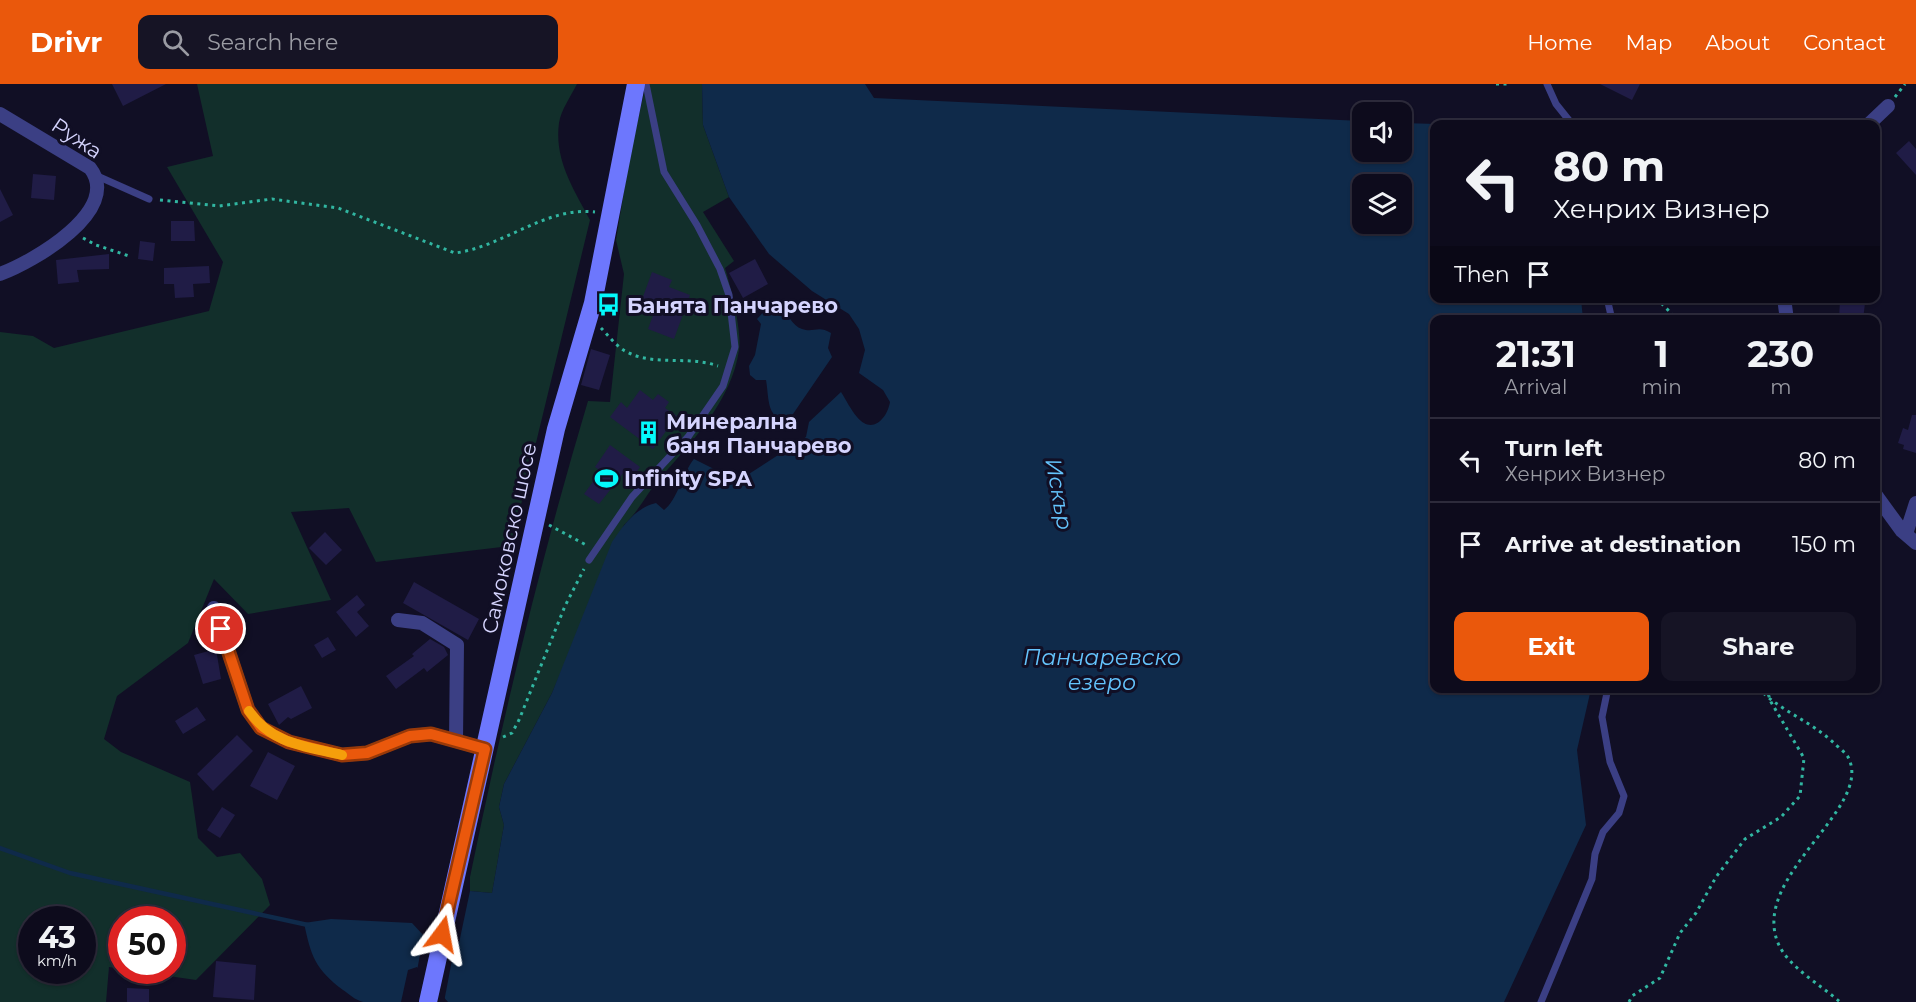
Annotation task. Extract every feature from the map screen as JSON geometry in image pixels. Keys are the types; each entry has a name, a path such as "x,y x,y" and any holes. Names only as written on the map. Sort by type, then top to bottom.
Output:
{"main road":[{"name":"Самоковско шосе","path":"429,996 556,429 590,315 636,84"}],"street":[{"path":"1873,120 1888,106"},
{"name":"Ружа","path":"0,114 90,168 95,175 99,189 84,217 72,231 43,254 0,274"},
{"path":"1880,500 1911,538"},
{"path":"1911,538 1916,503"},
{"path":"214,608 248,710 261,728 289,742 342,755 367,753 410,736 431,734 485,749"},
{"path":"398,620 422,622 457,645 456,740"}],"lane":[{"path":"589,560 632,497 688,437 723,386 735,348 729,295 720,269 697,225 663,172 646,84"},
{"path":"1547,84 1556,104 1569,120"},
{"path":"95,175 149,199"},
{"path":"1541,1002 1592,879 1595,854 1603,832 1619,813 1624,796 1610,762 1602,717 1607,693"}],"path":[{"path":"1496,84 1510,84"},
{"path":"149,199 219,206 272,199 338,208 455,253 479,248 518,230 578,210"},
{"path":"72,231 96,245 129,256"},
{"path":"1661,303 1673,315"},
{"path":"590,315 623,350 639,357 694,360 728,369"},
{"path":"537,519 595,550"},
{"path":"519,720 565,606 589,560"},
{"path":"1763,693 1771,702 1821,730 1848,756 1850,787 1834,815 1789,874 1776,905 1773,925 1778,944 1792,962 1840,1002"},
{"path":"1629,1002 1632,996 1660,978 1680,933 1696,913 1716,877 1745,839 1781,817 1800,796 1804,758 1768,693"}],"green space":[{"path":"197,84 577,84 566,103 559,123 559,150 567,174 590,220 511,546 376,562 349,508 291,512 331,600 248,614 214,579 188,643 117,696 104,739 121,752 190,782 198,838 217,857 240,853 262,879 270,905 196,980 186,979 186,906 108,906 106,1002 0,1002 0,332 33,336 54,348 209,311 223,262 167,167 213,156"},
{"path":"646,84 702,84 703,125 729,197 703,212 734,261 725,268 733,297 740,342 739,350 728,386 709,419 624,525 552,693 504,784 499,807 504,825 492,893 470,891 470,877 509,697 571,460 588,401 610,402 624,274 616,240 630,155"}],"water":[{"name":"Панчаревско езеро","path":"702,84 865,84 874,98 1352,121 1352,162 1412,162 1412,123 1430,124 1430,303 1581,303 1583,315 1430,315 1430,693 1590,693 1577,750 1586,825 1504,1002 448,1002 417,967 408,970 401,1002 363,1002 350,995 326,975 312,953 304,923 331,919 412,923 424,936 459,943 470,891 492,893 504,825 499,807 504,784 552,693 612,542 630,518 649,505 656,503 664,510 669,506 694,459 738,481 806,437 809,422 841,392 857,417 868,425 878,423 886,414 890,402 883,390 859,373 865,350 859,329 849,314 812,291 769,254 729,197 703,125"},
{"path":"779,305 798,327 831,333 828,348 832,357 793,414 785,420 774,415 771,410 766,380 756,380 750,375 749,366 755,355 761,324 757,319 769,306"}],"pier":[{"path":"424,932 456,939 444,1002 417,971"}],"building":[{"path":"112,84 166,84 123,106"},
{"path":"1600,84 1640,84 1632,100"},
{"path":"1909,141 1916,149 1916,175 1896,153"},
{"path":"33,174 56,176 54,200 31,198"},
{"path":"0,189 13,215 0,222"},
{"path":"171,221 194,221 195,241 171,241"},
{"path":"140,241 155,243 153,261 138,259"},
{"path":"109,254 109,269 77,270 79,282 58,284 56,260"},
{"path":"755,259 768,284 743,298 729,273"},
{"path":"209,266 210,283 193,284 194,297 175,298 174,284 164,284 164,268"},
{"path":"652,272 672,280 669,287 690,295 674,339 648,329 655,310 640,305"},
{"path":"1840,303 1865,303 1864,315 1839,315"},
{"path":"591,349 610,355 599,390 581,385"},
{"name":"Минерална баня Панчарево","path":"640,390 653,400 658,394 669,402 665,408 677,416 653,449 610,417 621,402 627,408"},
{"path":"1912,415 1916,415 1916,453 1903,449 1904,445 1898,443 1903,428 1908,430"},
{"path":"610,445 640,467 633,477 625,471 599,504 584,494 601,471 595,467"},
{"path":"325,532 342,550 326,565 309,548"},
{"path":"414,582 479,619 468,640 403,603"},
{"path":"357,595 365,605 357,612 369,626 356,637 336,612"},
{"path":"328,637 336,650 322,658 314,645"},
{"path":"430,639 444,647 448,655 427,672 424,668 396,689 386,676 414,656 412,654"},
{"path":"216,649 221,679 203,684 194,655"},
{"path":"301,686 312,708 291,719 288,717 279,725 268,704"},
{"path":"197,707 206,720 183,734 175,721"},
{"path":"237,735 253,751 213,791 197,774"},
{"path":"268,752 295,766 277,800 250,786"},
{"path":"222,807 235,815 220,838 207,830"},
{"path":"216,961 256,965 254,1000 213,997"},
{"path":"127,988 149,989 149,1002 127,1002"}],"waterway":[{"path":"0,848 70,873 308,925"}],"slow traffic":[{"path":"249,711 261,728 289,742 342,755"}],"place":[{"name":"Банята Панчарево","path":"609,305"},
{"name":"Минерална баня Панчарево","path":"648,433"},
{"name":"Infinity SPA","path":"606,478"}],"route":[{"path":"221,629 248,710 261,728 289,742 342,755 367,753 410,736 431,734 485,749 442,934"}],"water label":[{"name":"Искър","path":"1059,494"}]}
